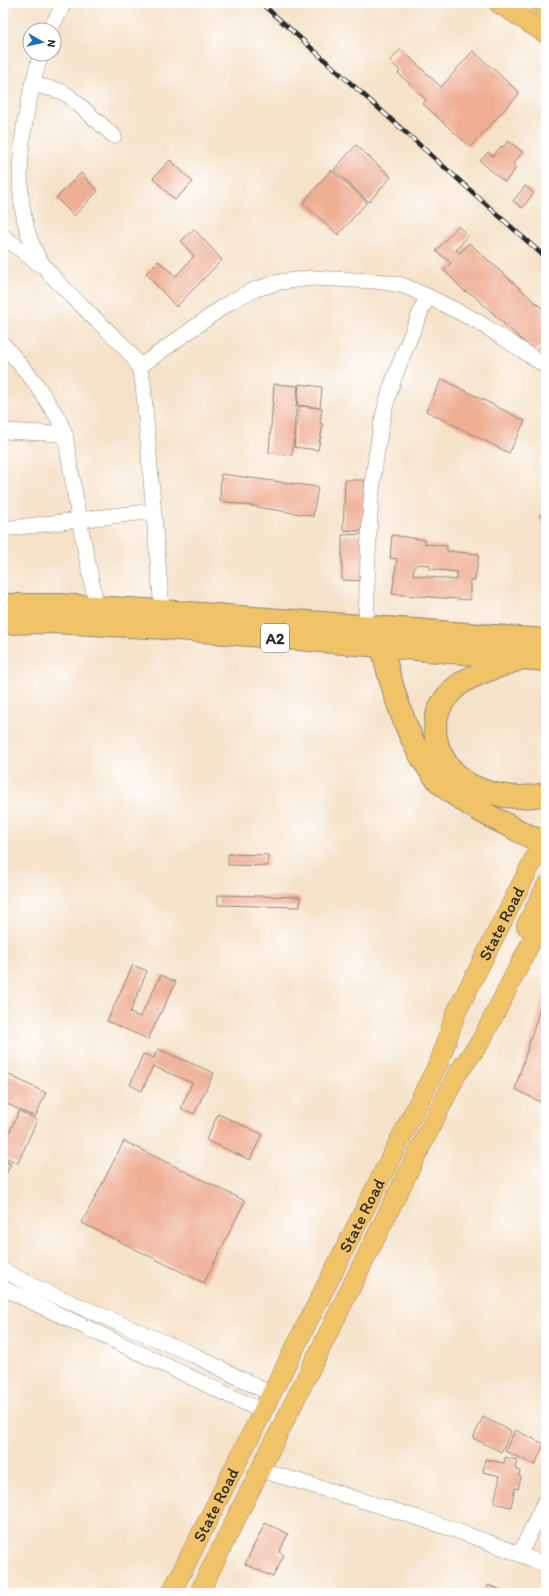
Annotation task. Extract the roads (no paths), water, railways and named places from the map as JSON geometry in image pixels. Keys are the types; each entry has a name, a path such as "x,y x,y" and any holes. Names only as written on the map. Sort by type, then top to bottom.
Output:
{"highway":[{"name":"A2","path":"3,605 52,605 162,612 546,640"},
{"name":"A2","path":"3,623 53,622 167,628 546,660"},
{"path":"382,647 390,681 405,725 428,768 446,788 478,811 545,848"},
{"path":"524,657 464,681 453,689 445,699 435,723 437,746 441,756 459,777 471,786 489,792 517,798 546,794"}],"main road":[{"path":"498,3 546,34"},
{"path":"537,3 546,9"},
{"path":"440,1060 540,899 545,848"},
{"name":"State Road","path":"171,1593 440,1060 456,1013 545,848"},
{"name":"State Road","path":"199,1593 457,1074 481,1041 540,899"}],"street":[{"path":"54,22 64,3"},
{"path":"39,62 32,84 23,135 20,175 24,221 36,254 53,276"},
{"path":"32,84 60,91 69,96 114,136"},
{"path":"3,236 53,276 128,352 139,367 142,383 162,612"},
{"path":"139,367 230,302 253,290 280,282 312,278 375,281 402,285 477,321 546,366"},
{"path":"366,628 369,526 374,469 386,404 402,356 427,296"},
{"path":"3,344 8,357 34,381 58,418 65,434 79,519 97,608"},
{"path":"3,431 65,434"},
{"path":"3,529 154,511"},
{"path":"3,1270 37,1288 194,1355 271,1394"},
{"path":"3,1288 262,1411"},
{"path":"261,1470 405,1514 520,1554 546,1565"},
{"path":"520,1554 546,1499"}],"railway":[{"path":"261,3 546,258"}]}
